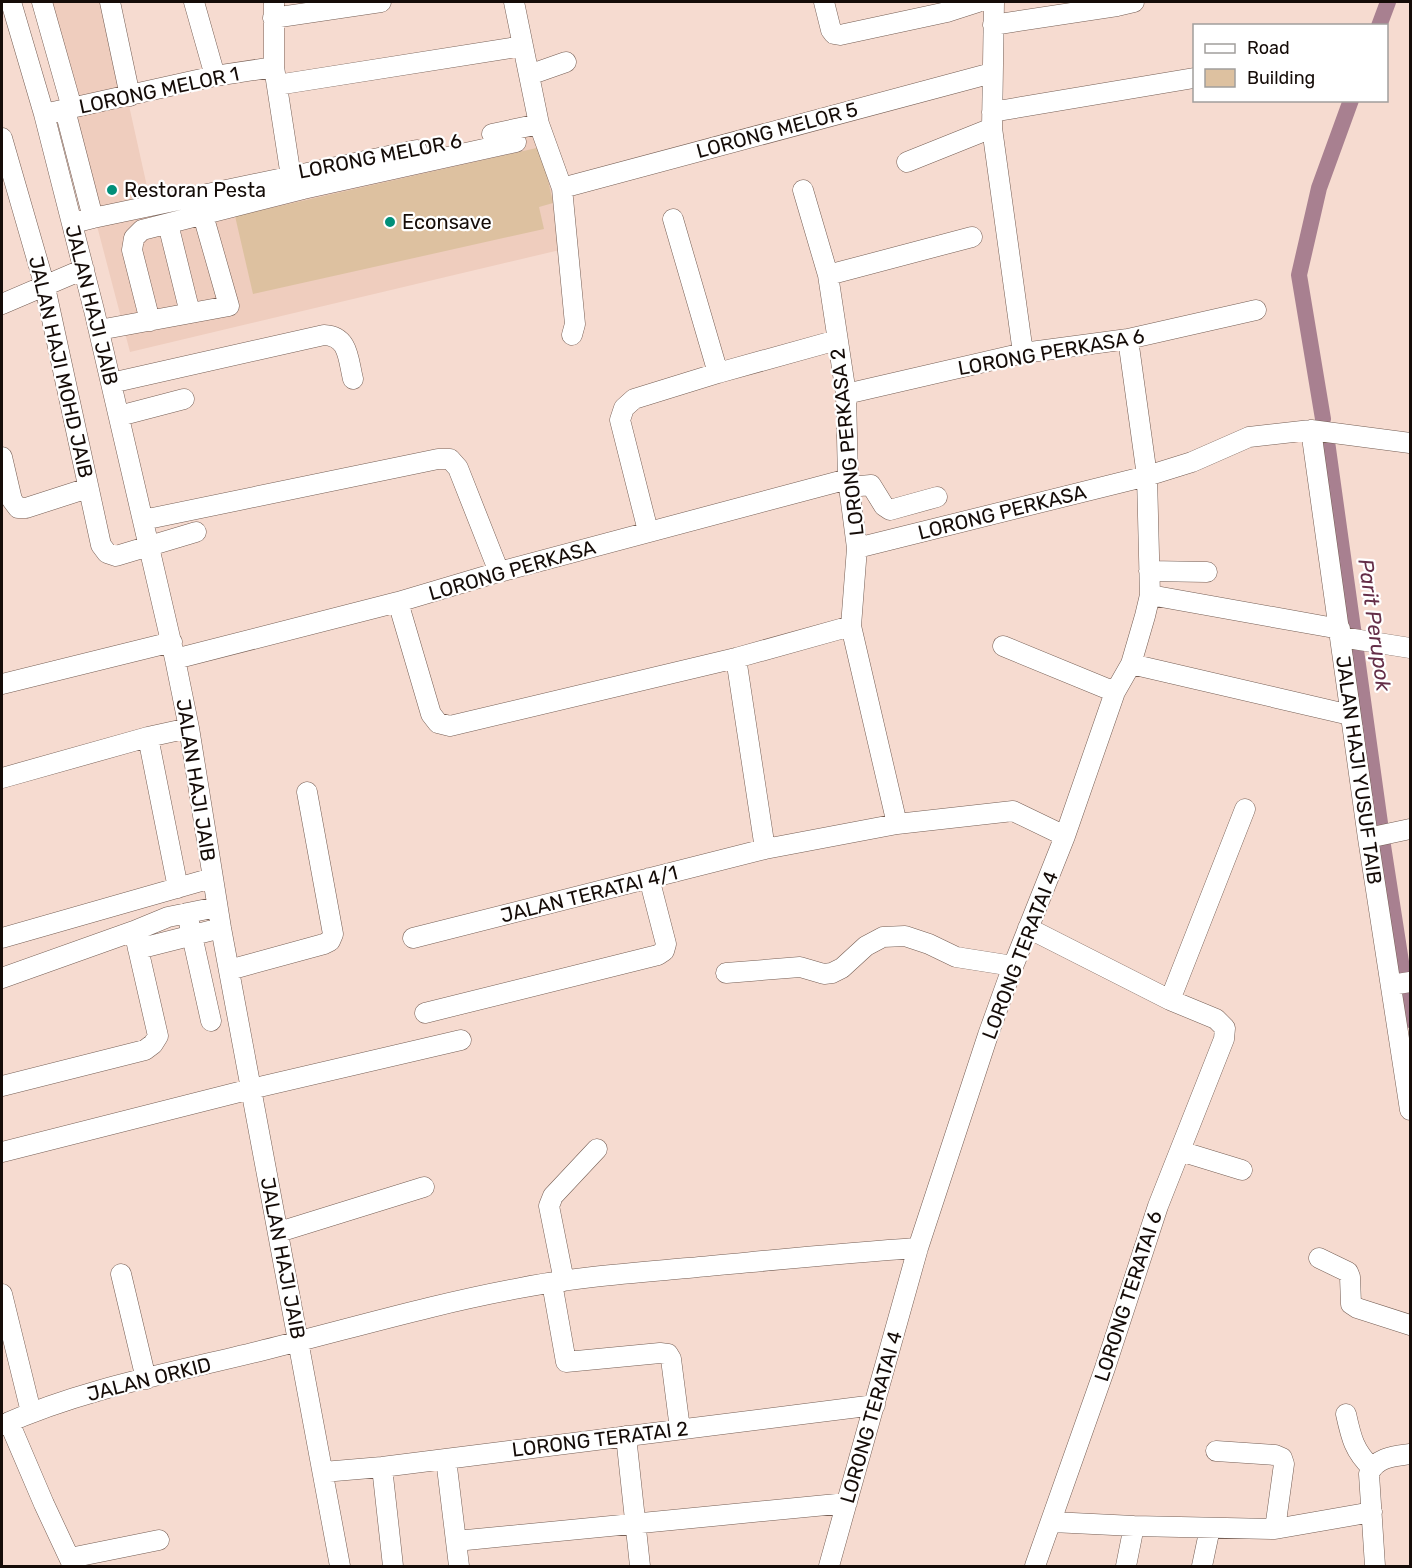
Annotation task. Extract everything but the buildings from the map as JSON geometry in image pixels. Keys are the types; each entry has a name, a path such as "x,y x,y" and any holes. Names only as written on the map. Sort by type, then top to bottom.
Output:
{"street":[{"name":"JALAN HAJI JAIB","path":"11,2 44,114 84,269 173,651 189,728 217,907 340,1566"},
{"path":"42,2 93,218"},
{"path":"110,2 130,96"},
{"path":"194,2 215,76"},
{"path":"274,10 381,2"},
{"path":"514,2 539,124 562,188 575,324 572,335"},
{"path":"824,2 831,30 834,34 840,35 947,12 978,2"},
{"path":"994,2 992,120 1023,353"},
{"path":"993,25 1134,2"},
{"name":"LORONG MELOR 6","path":"274,10 275,76 298,180 539,124"},
{"name":"LORONG MELOR 1","path":"44,114 215,76 275,76 523,46"},
{"path":"529,75 566,62"},
{"name":"LORONG MELOR 5","path":"562,188 992,73"},
{"path":"907,162 992,120 1193,78"},
{"name":"JALAN HAJI MOHD JAIB","path":"2,138 45,286 100,545 107,553 116,556 149,545"},
{"path":"72,223 516,142"},
{"path":"59,172 80,166"},
{"path":"150,321 132,249 134,238 142,230 203,214 298,180"},
{"name":"LORONG PERKASA 2","path":"803,189 828,275 846,394 848,483 857,548 851,626 897,824"},
{"path":"99,330 229,306 203,214"},
{"path":"673,219 718,373"},
{"path":"168,224 190,313"},
{"path":"828,275 972,237"},
{"path":"2,304 84,269"},
{"name":"LORONG PERKASA 6","path":"846,394 1023,353 1128,339 1256,310"},
{"path":"111,383 324,335 334,335 343,343 353,379"},
{"name":"LORONG TERATAI 4","path":"829,1566 918,1248 1013,966 1065,836 1115,692 1131,664 1150,595 1147,476 1128,339"},
{"path":"648,531 620,420 624,408 634,399 837,340"},
{"path":"119,417 184,399"},
{"name":"LORONG PERKASA","path":"857,548 1147,476 1192,462 1249,437 1311,430 1410,443"},
{"name":"JALAN HAJI YUSUF TAIB","path":"1311,430 1345,636 1350,715 1368,838 1401,983 1410,1110"},
{"path":"2,457 12,501 18,508 26,508 88,488"},
{"path":"143,520 438,459 450,459 458,468 499,572"},
{"path":"848,483 871,485 890,510 937,497"},
{"name":"LORONG PERKASA","path":"2,684 173,651 398,602 648,531 848,483"},
{"path":"149,545 196,532"},
{"path":"1149,571 1207,572"},
{"path":"1150,595 1410,648"},
{"path":"398,602 431,714 438,723 450,726 736,658 851,626"},
{"path":"1003,646 1115,692"},
{"path":"736,658 765,849"},
{"path":"1131,664 1350,715"},
{"path":"2,778 148,737 189,728"},
{"path":"148,737 178,888"},
{"path":"229,970 330,941 333,934 307,792"},
{"path":"1028,928 1170,1000 1245,809"},
{"name":"JALAN TERATAI 4/1","path":"413,938 765,849 897,824 1013,811 1065,836"},
{"path":"1368,838 1410,829"},
{"path":"2,938 212,878"},
{"path":"425,1013 658,955 664,951 666,944 650,878"},
{"path":"136,940 150,923 217,907"},
{"path":"187,913 211,1021"},
{"path":"2,978 136,940 192,935 221,928"},
{"path":"726,972 800,968 824,974 832,973 842,968 866,946 883,937 905,936 956,957 1013,966"},
{"path":"2,1086 145,1050 153,1044 158,1036 136,940"},
{"name":"LORONG TERATAI 6","path":"1035,1566 1105,1368 1158,1206 1224,1039 1226,1028 1216,1018 1170,1000"},
{"path":"2,1152 251,1089 461,1040"},
{"path":"597,1149 553,1196 549,1206 566,1362 668,1354 671,1359 680,1429"},
{"path":"1179,1151 1242,1170"},
{"path":"279,1232 424,1187"},
{"name":"JALAN ORKID","path":"5,1424 31,1412 146,1379 412,1311 522,1287 847,1252 918,1248"},
{"path":"1318,1258 1348,1272 1351,1304 1410,1325"},
{"path":"121,1274 146,1379"},
{"path":"2,1294 31,1412"},
{"name":"LORONG TERATAI 2","path":"323,1472 382,1467 875,1405"},
{"path":"1346,1414 1355,1447 1372,1468"},
{"path":"5,1424 71,1562 159,1540"},
{"path":"626,1436 640,1566"},
{"path":"1216,1451 1275,1455 1281,1458 1284,1464 1275,1528"},
{"path":"1375,1566 1370,1474 1377,1462 1410,1454"},
{"path":"446,1459 459,1566"},
{"path":"382,1467 393,1566"},
{"path":"456,1541 847,1503"},
{"path":"1052,1522 1275,1528 1372,1512"},
{"path":"1125,1566 1134,1526"},
{"path":"1202,1566 1210,1528"}],"shaded area":[{"path":"36,2 106,2 152,209 536,131 557,190 564,249 130,352"}],"waterway":[{"name":"Parit Perupok","path":"1380,24 1388,2"},
{"name":"Parit Perupok","path":"1323,419 1299,275 1319,188 1350,102"},
{"name":"Parit Perupok","path":"1326,434 1380,823"},
{"name":"Parit Perupok","path":"1382,839 1410,1020"}],"place":[{"name":"Restoran Pesta","path":"112,190"},
{"name":"Econsave","path":"390,222"}]}
